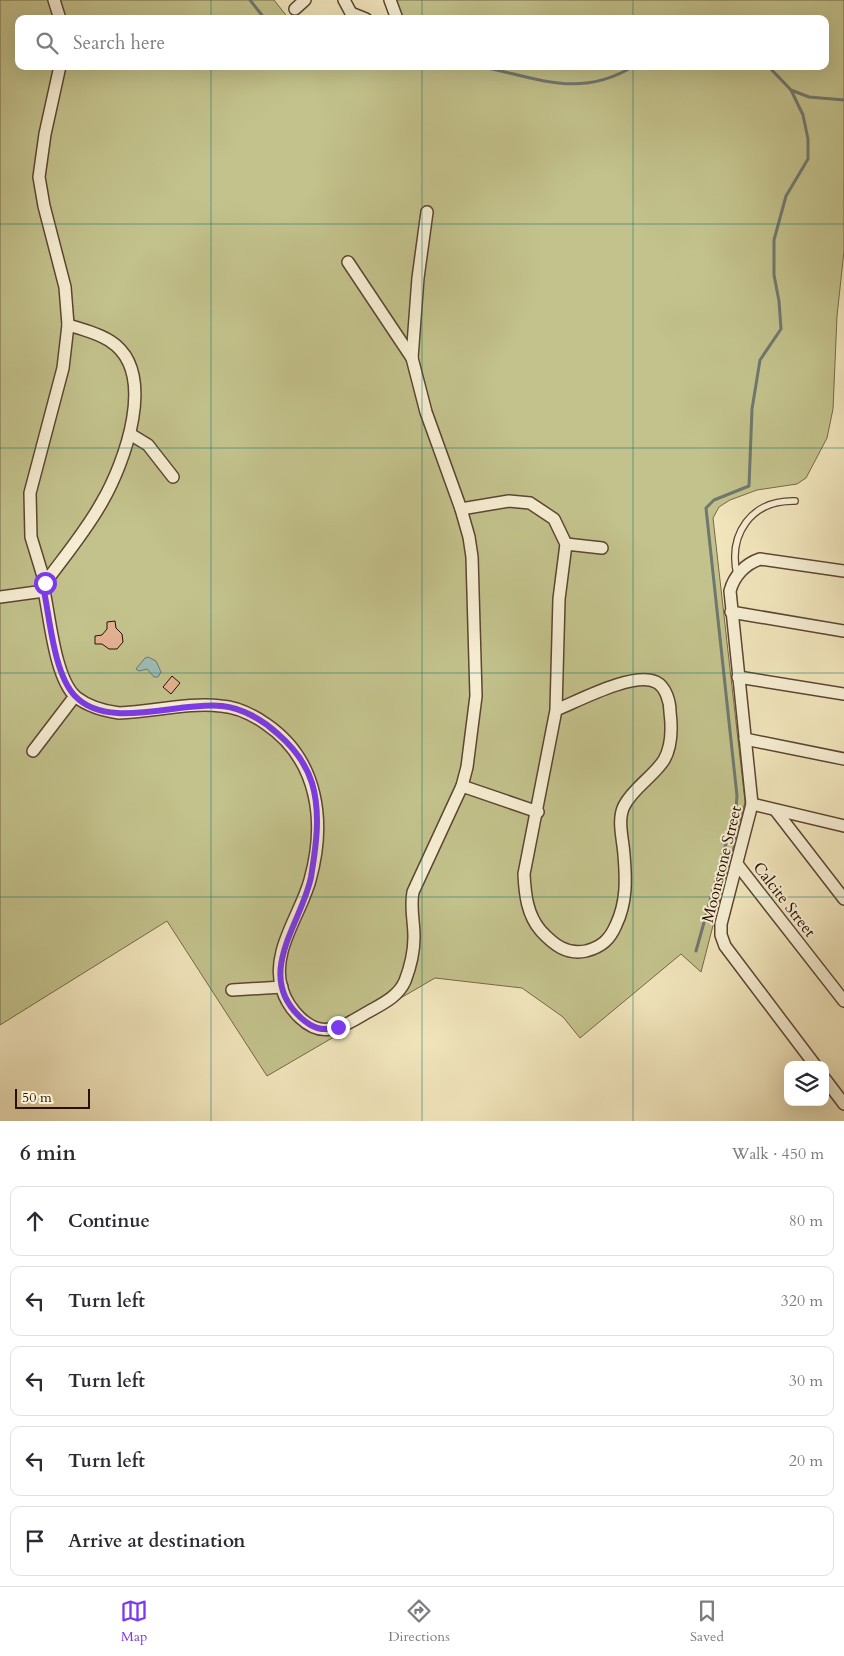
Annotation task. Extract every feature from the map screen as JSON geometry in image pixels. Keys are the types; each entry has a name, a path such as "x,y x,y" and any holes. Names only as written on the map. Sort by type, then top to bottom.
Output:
{"street":[{"path":"54,0 59,15"},
{"path":"295,10 305,0"},
{"path":"344,0 348,15"},
{"path":"390,0 396,15"},
{"path":"59,70 45,134 39,177 44,206 65,287 68,325 64,368 30,493 31,537 45,587 58,661 75,696 90,706 119,713 223,706 256,718 273,729 297,754 305,767 314,792 317,826 316,848 310,880 284,945 282,987 298,1016 309,1025 320,1030 329,1030 347,1024 396,994 404,983 414,939 411,900 413,892 462,786 467,767 476,696 472,557 469,537 461,509 426,412 412,358 418,278 427,212"},
{"path":"348,262 412,358"},
{"path":"0,597 45,587 102,502 130,434 135,398 132,374 127,361 111,341 68,325"},
{"path":"130,434 148,445 174,477"},
{"path":"461,509 509,502 530,503 554,519 566,544 559,599 556,710 538,812 524,874 525,895 532,916 550,940 562,950 577,953 594,949 606,941 624,908 626,880 621,830 623,807 664,760 670,746 670,707 665,690 656,682 639,680 621,684 556,710"},
{"path":"566,544 602,548"},
{"path":"737,575 753,561 760,559 771,559 844,571"},
{"name":"Moonstone Street","path":"737,575 730,591 731,612 752,804 720,930 722,941 812,1061"},
{"path":"731,612 844,631"},
{"path":"738,677 844,694"},
{"path":"33,751 75,696"},
{"path":"745,739 844,760"},
{"path":"462,786 538,812"},
{"path":"752,804 844,826"},
{"path":"776,811 844,899"},
{"name":"Calcite Street","path":"737,864 844,1002"},
{"path":"232,990 282,987"},
{"path":"829,1084 844,1104"}],"lane":[{"path":"737,575 734,561 736,548 747,520 757,510 772,502 794,501"}],"shaded area":[{"path":"0,0 274,0 286,15 15,15 15,70 829,70 829,15 401,15 395,0 844,0 844,251 837,316 833,409 827,438 806,478 797,484 757,490 730,500 719,507 713,518 745,802 701,972 681,954 580,1038 563,1017 522,988 435,978 267,1076 167,921 0,1025"}],"water":[{"path":"148,657 156,661 161,672 158,677 154,677 147,669 139,671 136,669"}],"building":[{"path":"115,621 116,628 122,634 123,642 117,649 109,649 102,644 95,644 95,636 102,635 107,629 107,622"},
{"path":"172,676 180,683 171,694 163,687"}],"waterway":[{"path":"250,0 262,15"},
{"path":"495,70 538,80 575,84 594,82 626,70"},
{"path":"696,951 736,808 737,796 706,508 714,500 749,486 752,409 760,360 781,329 779,301 774,275 774,240 786,196 808,159 808,139 803,115 791,90 772,70"},
{"path":"791,90 809,97 844,100"}],"route":[{"path":"45,583 44,591 58,661 63,675 75,696 90,706 104,711 119,713 206,705 240,710 273,729 286,740 297,754 312,783 316,800 316,848 310,880 284,945 281,974 282,987 289,1003 298,1016 309,1025 320,1030 338,1027"}]}
